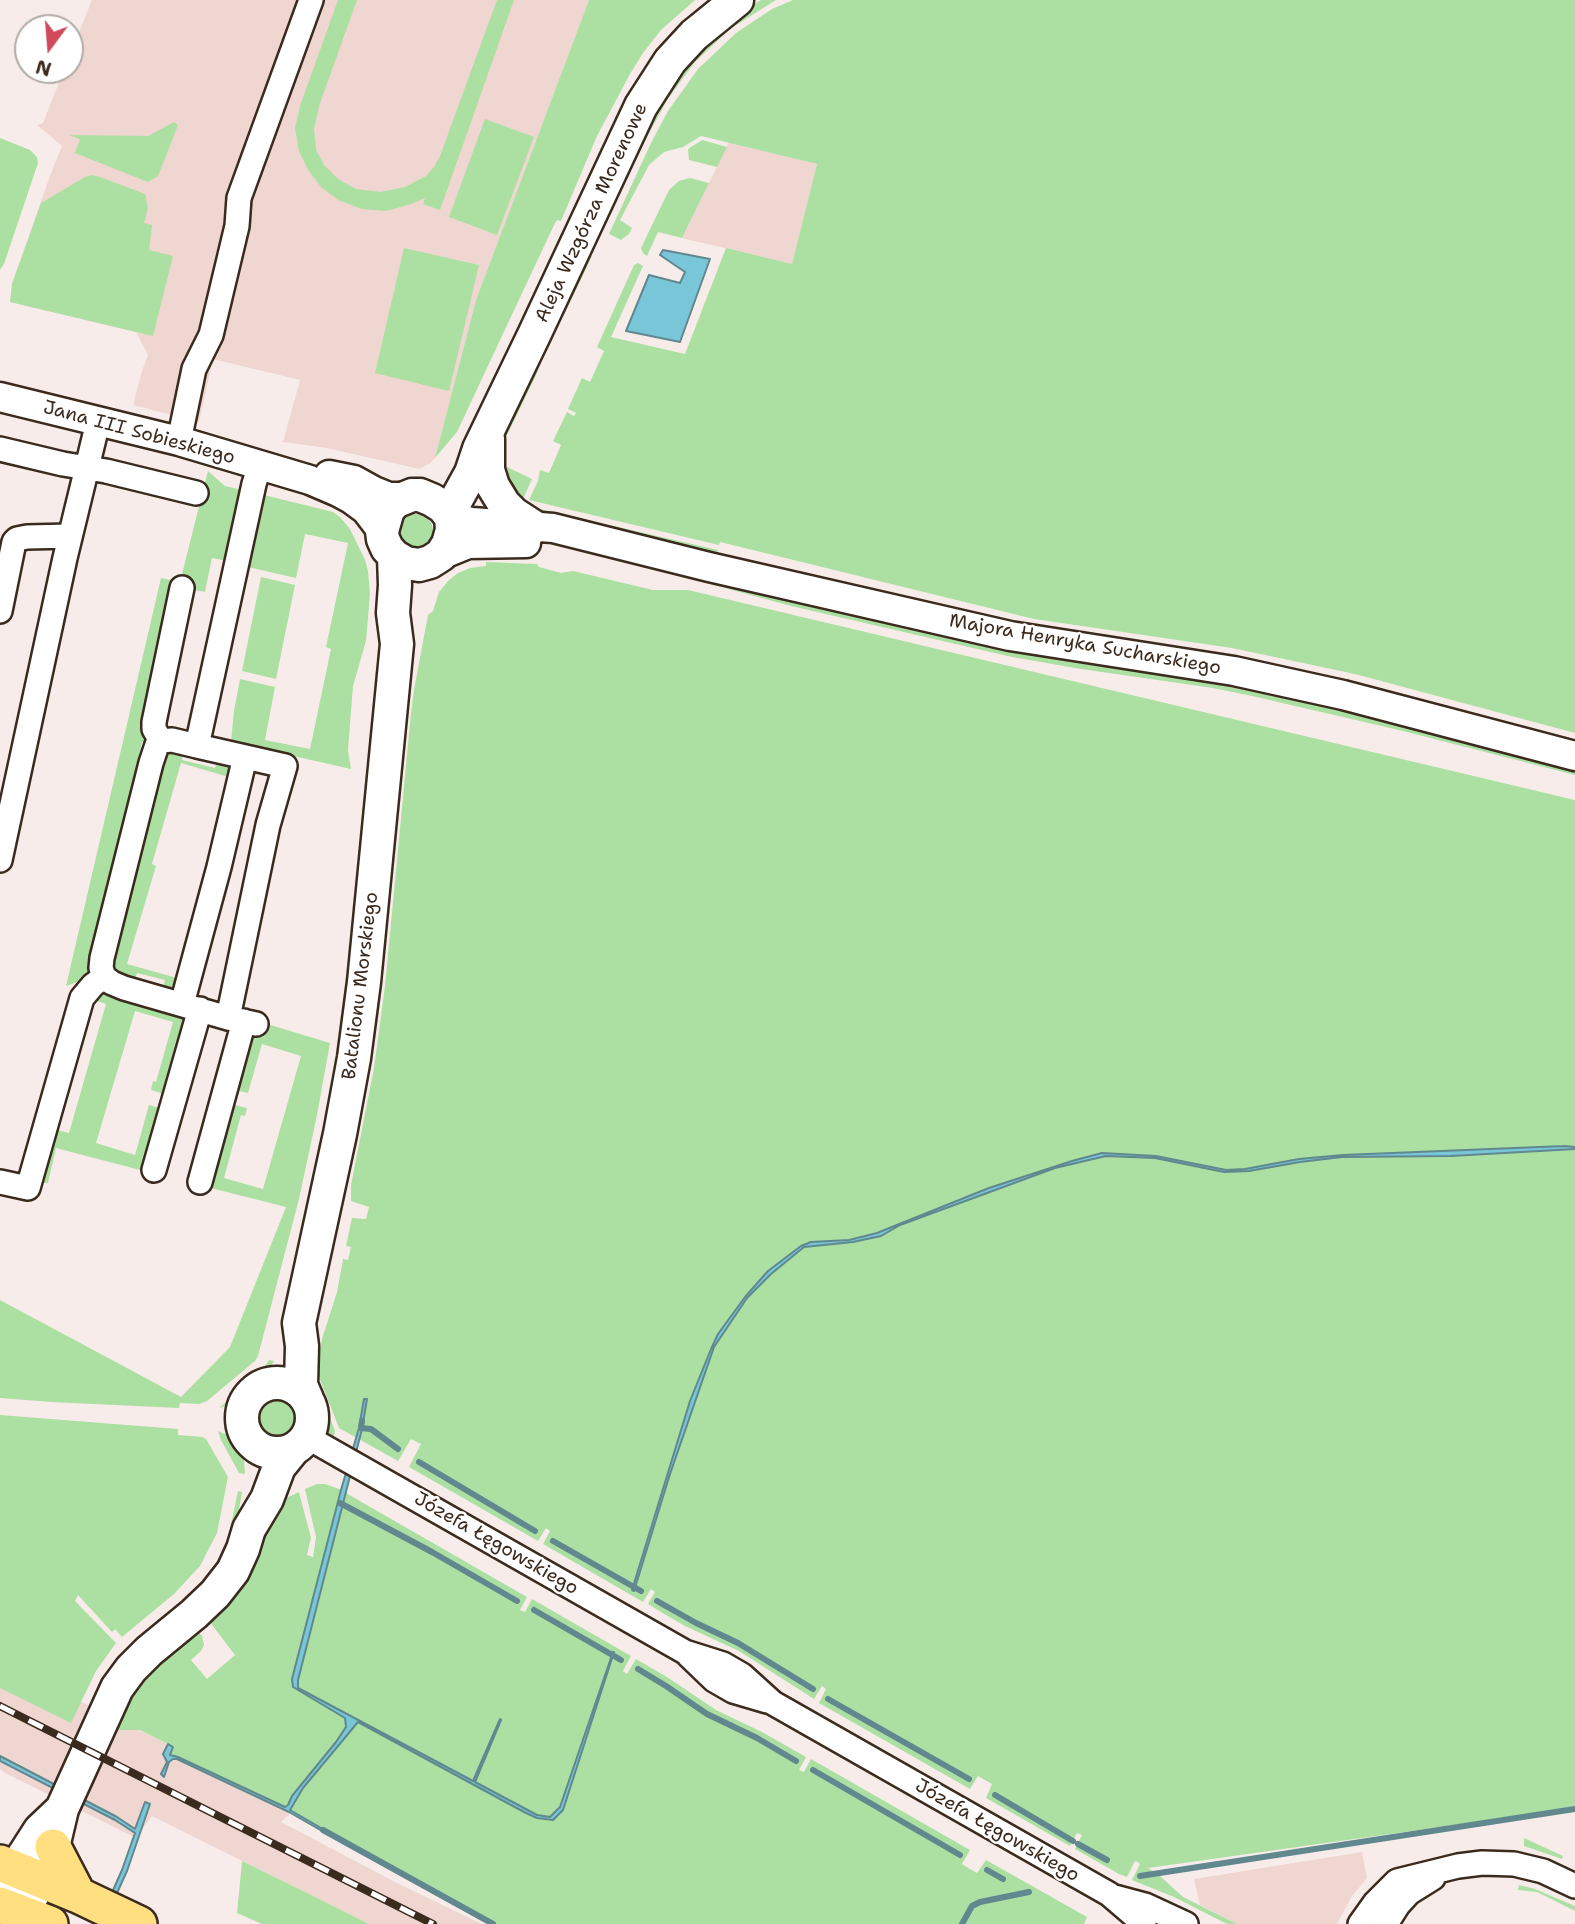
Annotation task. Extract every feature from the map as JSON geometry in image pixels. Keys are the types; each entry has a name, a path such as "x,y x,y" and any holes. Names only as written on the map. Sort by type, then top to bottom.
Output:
{"main road":[{"name":"Aleja Wzgórza Morenowe","path":"451,517 455,502 471,473 484,439 641,106 678,52 709,21 737,0"},
{"name":"Aleja Wzgórza Morenowe","path":"412,496 429,493 484,439"},
{"path":"484,439 493,486 504,504 534,527"},
{"path":"412,496 432,500 443,507 451,517 452,530 448,544 436,558 419,565 406,563 388,543 384,516 394,502 412,496"},
{"name":"Batalionu Morskiego","path":"307,1399 301,1385 302,1346 299,1323 354,1058 379,838 397,644 393,613 396,585 388,543"},
{"name":"Batalionu Morskiego","path":"397,644 411,615 421,577 436,558"},
{"name":"Batalionu Morskiego","path":"269,1383 274,1377 284,1345 299,1323"},
{"path":"78,1895 54,1847 62,1809 117,1688 131,1669 215,1594 233,1571 249,1529 253,1458 241,1421 245,1401 251,1393 269,1383 294,1387 307,1399 312,1418 311,1427 279,1467 267,1499 249,1529"},
{"path":"247,1438 262,1451 282,1454 300,1444"},
{"path":"16,1913 18,1871 40,1830 62,1809"},
{"path":"18,1871 54,1847"},
{"path":"18,1871 139,1924"}],"street":[{"path":"179,441 194,369 211,335 237,226 239,198 311,0"},
{"name":"Jana III Sobieskiego","path":"0,397 179,441 269,467 338,492 366,510 388,543"},
{"path":"0,860 70,536 98,422"},
{"path":"0,449 196,493"},
{"path":"197,746 253,489 269,467"},
{"name":"Jana III Sobieskiego","path":"269,467 345,477 389,497 412,496"},
{"name":"Majora Henryka Sucharskiego","path":"451,517 472,522 553,528 1010,636 1234,671 1316,689 1575,756"},
{"path":"0,611 14,542 27,537 70,536"},
{"name":"Majora Henryka Sucharskiego","path":"436,558 468,544 595,539"},
{"path":"161,741 154,729 154,722 182,588"},
{"path":"0,1182 28,1188 82,998 103,972 151,763 157,745 161,741 172,740 285,766 268,825 243,1021 200,1182"},
{"path":"154,1170 219,867 246,757"},
{"path":"103,972 112,983 124,988 243,1021"},
{"name":"Józefa Łęgowskiego","path":"300,1444 685,1652 723,1664 742,1675 773,1703 1112,1896 1144,1924"},
{"path":"1360,1924 1374,1903 1397,1881 1447,1868 1482,1863 1514,1864 1542,1871 1575,1886"},
{"path":"1386,1924 1409,1893 1447,1868"},
{"name":"Józefa Łęgowskiego","path":"1112,1896 1145,1905 1186,1924"}],"shaded area":[{"path":"92,0 589,0 476,300 435,458 429,464 419,469 327,448 283,442 300,380 213,359 199,422 133,405 148,355 136,332 10,302 12,284 62,146 37,125 43,123 58,84 84,84 84,20"},
{"path":"729,142 817,164 792,264 682,238"},
{"path":"0,1662 297,1807 281,1822 482,1924 369,1924 152,1816 136,1838 5,1773 0,1769"},
{"path":"1362,1852 1367,1878 1352,1896 1337,1924 1237,1924 1200,1905 1194,1879"}],"green space":[{"path":"338,0 357,0 319,106 314,129 316,150 324,165 338,179 356,189 380,192 405,187 426,176 434,167 497,0 514,0 440,210 423,204 425,198 386,211 362,209 338,200 321,187 307,168 299,151 295,128 300,106"},
{"path":"589,0 695,0 661,30 630,74 597,136 561,221 557,220 554,225 457,432 435,458 476,300"},
{"path":"761,0 776,0 730,29 695,62 667,100 601,234 599,229 634,144 688,59 745,9"},
{"path":"793,0 1575,0 1575,733 1355,674 1232,648 1034,619 720,542 719,545 529,500 540,470 549,473 561,445 553,441 567,412 574,416 576,413 568,409 582,378 590,382 604,351 597,347 634,265 638,263 643,266 611,337 685,354 726,248 792,264 817,164 701,136 683,147 664,152 649,165 620,220 632,228 629,234 621,240 609,234 668,111 698,69 736,33 772,9"},
{"path":"485,119 534,137 497,235 449,217"},
{"path":"174,122 178,125 158,176 148,182 75,153 80,139 69,135 148,136"},
{"path":"0,138 30,150 37,157 38,163 0,270"},
{"path":"702,140 727,147 717,167 689,160 688,149"},
{"path":"92,175 145,194 148,208 144,223 152,225 149,250 173,256 153,336 10,302 12,284 41,203"},
{"path":"690,178 709,183 682,238 658,232 647,256 641,248 669,190 679,181"},
{"path":"404,248 479,265 449,391 375,373"},
{"path":"592,256 561,321 575,272 585,257"},
{"path":"540,367 495,460 503,426"},
{"path":"501,464 532,479 523,499 515,497 511,491"},
{"path":"208,471 225,486 242,490 227,561 212,558 205,592 174,586 147,742 142,742 91,955 100,956 88,978 66,986 161,578 180,582"},
{"path":"264,495 333,512 350,529 365,560 370,594 366,641 353,686 348,750 351,769 231,742 240,679 275,687 265,740 310,749 331,649 326,647 348,543 305,534 296,578 248,567"},
{"path":"513,503 718,550 716,556 561,523"},
{"path":"416,514 428,519 433,531 428,543 416,548 404,543 399,531 404,519"},
{"path":"486,562 537,564 539,567 561,573 573,571 653,590 688,590 1575,800 1575,1808 1148,1868 1183,1897 1237,1924 1227,1924 1174,1897 1132,1880 1140,1864 1138,1862 1135,1861 1127,1877 1119,1874 1075,1849 1082,1835 1077,1833 1070,1846 986,1798 992,1784 978,1776 970,1789 819,1703 826,1689 822,1686 814,1699 739,1651 685,1626 648,1604 655,1592 651,1589 643,1602 543,1544 550,1531 546,1528 538,1541 409,1467 421,1444 411,1439 398,1461 339,1428 317,1365 343,1259 348,1260 351,1247 346,1246 352,1218 366,1219 369,1207 351,1201 351,1185 374,1068 385,986 414,690 428,615 433,611 439,592 458,573 486,566"},
{"path":"696,573 1243,684 1575,767 1575,775 1252,696 1012,657 791,606 677,575"},
{"path":"261,577 295,585 276,679 242,671"},
{"path":"167,750 183,753 182,760 215,768 218,760 231,768 232,778 181,763 152,864 156,866 127,964 181,979 174,988 166,989 163,988 165,980 137,973 135,979 121,976 111,968 155,764"},
{"path":"104,989 186,1017 167,1095 151,1090 153,1081 156,1082 173,1022 135,1011 96,1143 135,1155 149,1105 162,1109 144,1171 56,1148 48,1183 43,1183 55,1131 69,1133 106,1004 94,1000"},
{"path":"257,1021 330,1043 299,1199 255,1361 207,1401 199,1404 180,1403 179,1408 0,1398 0,1300 181,1397 230,1347 286,1207 207,1187 231,1104 247,1108 245,1116 241,1115 224,1178 263,1189 301,1056 262,1044 248,1093 235,1090"},
{"path":"269,1360 274,1361 265,1375 231,1404 219,1408 260,1374"},
{"path":"310,1366 335,1431 333,1439 324,1427"},
{"path":"276,1397 285,1398 292,1403 297,1410 297,1428 292,1435 285,1440 276,1441 267,1440 260,1435 255,1428 254,1419 255,1410 260,1403 267,1398"},
{"path":"0,1415 178,1429 178,1435 206,1439 228,1477 217,1533 200,1566 174,1594 122,1637 115,1629 112,1632 78,1595 75,1601 116,1643 96,1671 71,1723 0,1688"},
{"path":"218,1431 232,1437 239,1444 245,1474 239,1473"},
{"path":"317,1484 339,1489 527,1597 520,1610 525,1612 532,1599 631,1656 623,1671 627,1674 636,1659 716,1710 806,1757 799,1770 804,1772 811,1759 970,1850 962,1864 970,1869 977,1873 986,1860 1087,1917 1084,1924 496,1924 281,1805 170,1755 173,1747 170,1745 140,1730 114,1730 116,1716 141,1678 194,1631 202,1636 204,1645 191,1660 207,1679 235,1655 209,1621 282,1500 299,1492 311,1538 307,1555 313,1557 316,1537 305,1489"},
{"path":"238,1491 242,1492 231,1542 213,1576 107,1676 128,1649 194,1592 213,1569 228,1539"},
{"path":"1524,1838 1563,1856 1562,1859 1524,1846"},
{"path":"242,1861 369,1924 262,1924 237,1913"},
{"path":"1519,1885 1575,1906 1575,1911 1537,1892 1518,1890"}],"water":[{"path":"663,250 710,259 680,342 626,331 649,275 680,283 685,272 660,255"},
{"path":"1564,1146 1575,1149 1451,1156 1342,1157 1249,1171 1224,1172 1155,1158 1106,1156 1055,1168 900,1225 881,1236 804,1247 747,1298 714,1347 670,1474 634,1591 632,1590 690,1401 718,1334 768,1271 801,1246 811,1242 849,1240 877,1233 989,1188 1102,1153 1156,1156 1226,1170 1343,1155"},
{"path":"364,1399 367,1399 362,1429 298,1688 473,1781 500,1719 475,1782 537,1815 550,1817 560,1807 614,1652 563,1810 553,1820 537,1818 524,1812 358,1722 303,1788 290,1810 329,1835 289,1812 177,1759 169,1762 164,1777 161,1774 167,1762 163,1754 168,1744 173,1747 170,1755 285,1807 346,1727 345,1718 293,1687 292,1679 359,1428"},
{"path":"0,1756 135,1829 145,1802 150,1804 127,1871 103,1924 98,1924 135,1833 0,1761"}],"waterway":[{"path":"362,1421 361,1428 371,1429 398,1449"},
{"path":"419,1462 535,1531"},
{"path":"340,1503 517,1601"},
{"path":"553,1541 641,1591"},
{"path":"657,1601 738,1643 813,1689"},
{"path":"534,1610 621,1660"},
{"path":"638,1669 707,1714 757,1738 796,1761"},
{"path":"828,1699 969,1779"},
{"path":"813,1770 960,1855"},
{"path":"995,1795 1073,1841"},
{"path":"1140,1876 1575,1809"},
{"path":"323,1830 493,1924"},
{"path":"1078,1844 1107,1860"},
{"path":"987,1870 1003,1879"},
{"path":"962,1924 972,1906 980,1902 1029,1892"}],"railway":[{"path":"0,1706 433,1924"}]}
